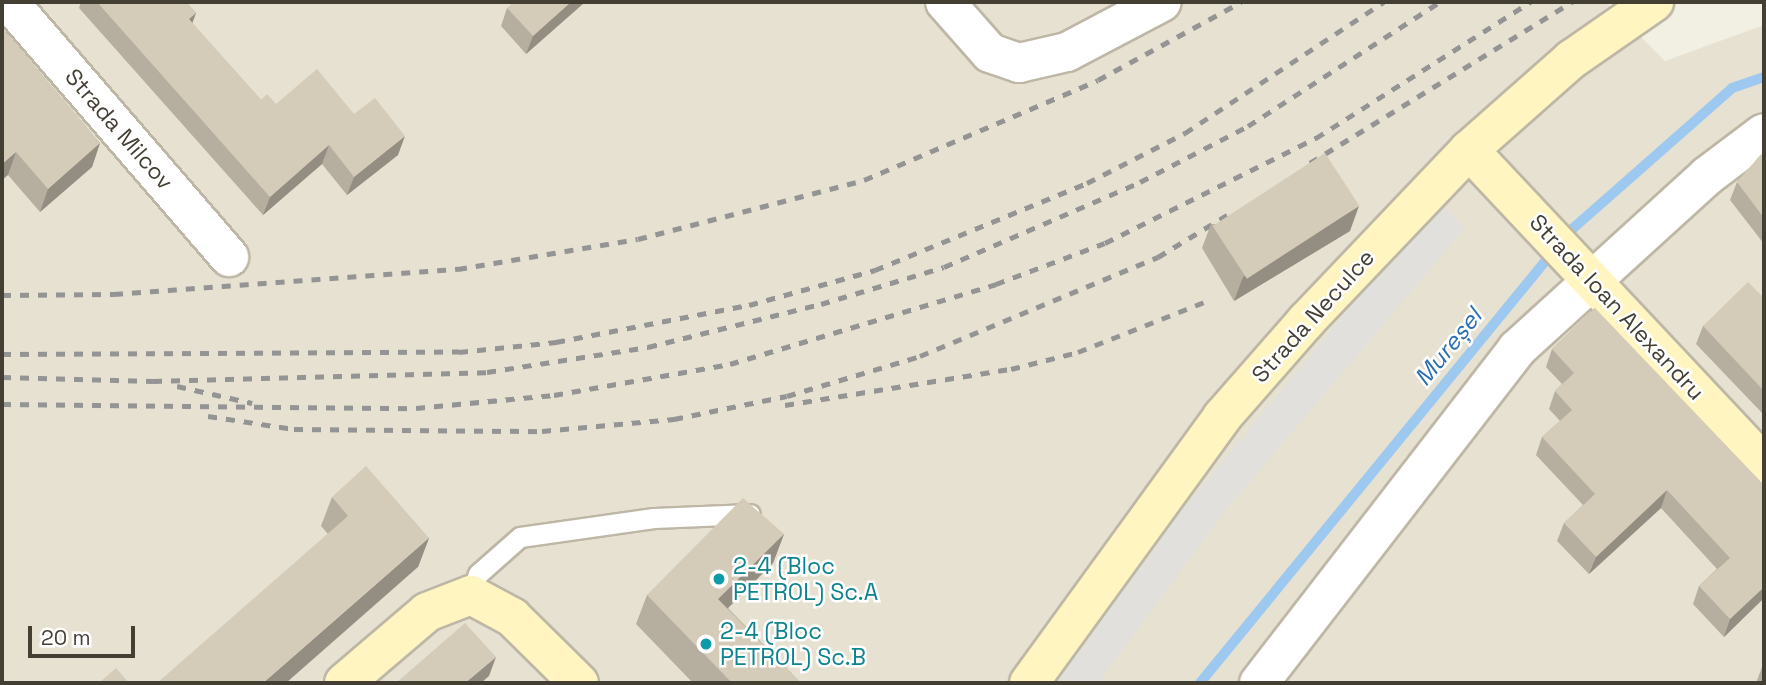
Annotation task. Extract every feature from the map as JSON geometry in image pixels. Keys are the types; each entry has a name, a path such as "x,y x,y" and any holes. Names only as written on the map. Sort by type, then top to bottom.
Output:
{"street":[{"name":"Strada Milcov","path":"9,2 229,257"},
{"path":"945,2 990,53 1036,63 1162,2"},
{"name":"Strada Neculce","path":"1029,683 1222,417 1469,150 1572,59 1654,2"},
{"path":"1259,683 1509,359 1590,279 1764,133"},
{"name":"Strada Ioan Alexandru","path":"1469,150 1764,464"},
{"path":"344,683 426,612 471,596 512,617 579,683"}],"lane":[{"path":"471,596 478,574 520,537 654,518 752,514"}],"shaded area":[{"path":"2,2 1606,2 1665,61 1764,25 1764,683 2,683"},
{"path":"1438,201 1465,228 1222,515 1098,683 1054,683 1155,543"}],"building":[{"path":"97,2 186,2 196,13 189,19 261,100 267,94 276,104 317,69 354,114 375,98 405,136 354,177 329,145 270,197"},
{"path":"514,2 571,2 533,36 507,8"},
{"path":"2,28 100,143 48,189 16,152 2,164"},
{"path":"1325,153 1359,206 1247,279 1213,226"},
{"path":"1761,154 1764,159 1764,218 1737,182"},
{"path":"1748,282 1764,298 1764,391 1703,326"},
{"path":"1595,308 1764,485 1764,587 1730,619 1699,586 1730,558 1667,490 1596,557 1564,523 1595,494 1542,437 1572,410 1555,391 1574,373 1552,349"},
{"path":"366,466 429,538 263,683 157,683 348,516 332,497"},
{"path":"743,498 784,534 718,599 801,683 732,683 647,595"},
{"path":"465,623 496,657 465,683 396,683"},
{"path":"116,668 129,683 99,683"}],"waterway":[{"name":"Mureșel","path":"1200,683 1570,231 1732,88 1764,77"}],"railway":[{"path":"2,295 114,294 458,269 638,239 864,180 1098,80 1241,2"},
{"path":"2,354 459,352 556,342 749,305 875,270 1087,183 1185,133 1384,2"},
{"path":"2,377 153,381 487,372 648,347 821,304 944,267 1140,182 1248,126 1440,2"},
{"path":"2,404 416,408 554,395 730,364 996,284 1105,243 1316,138 1530,2"},
{"path":"1310,163 1572,2"},
{"path":"208,416 294,429 542,431 674,419 787,396 920,356 1158,257 1227,215"},
{"path":"785,405 1011,369 1078,352 1212,299"},
{"path":"177,386 252,403"}],"place":[{"name":"2-4 (Bloc PETROL) Sc.A","path":"719,579"},
{"name":"2-4 (Bloc PETROL) Sc.B","path":"706,644"}]}
